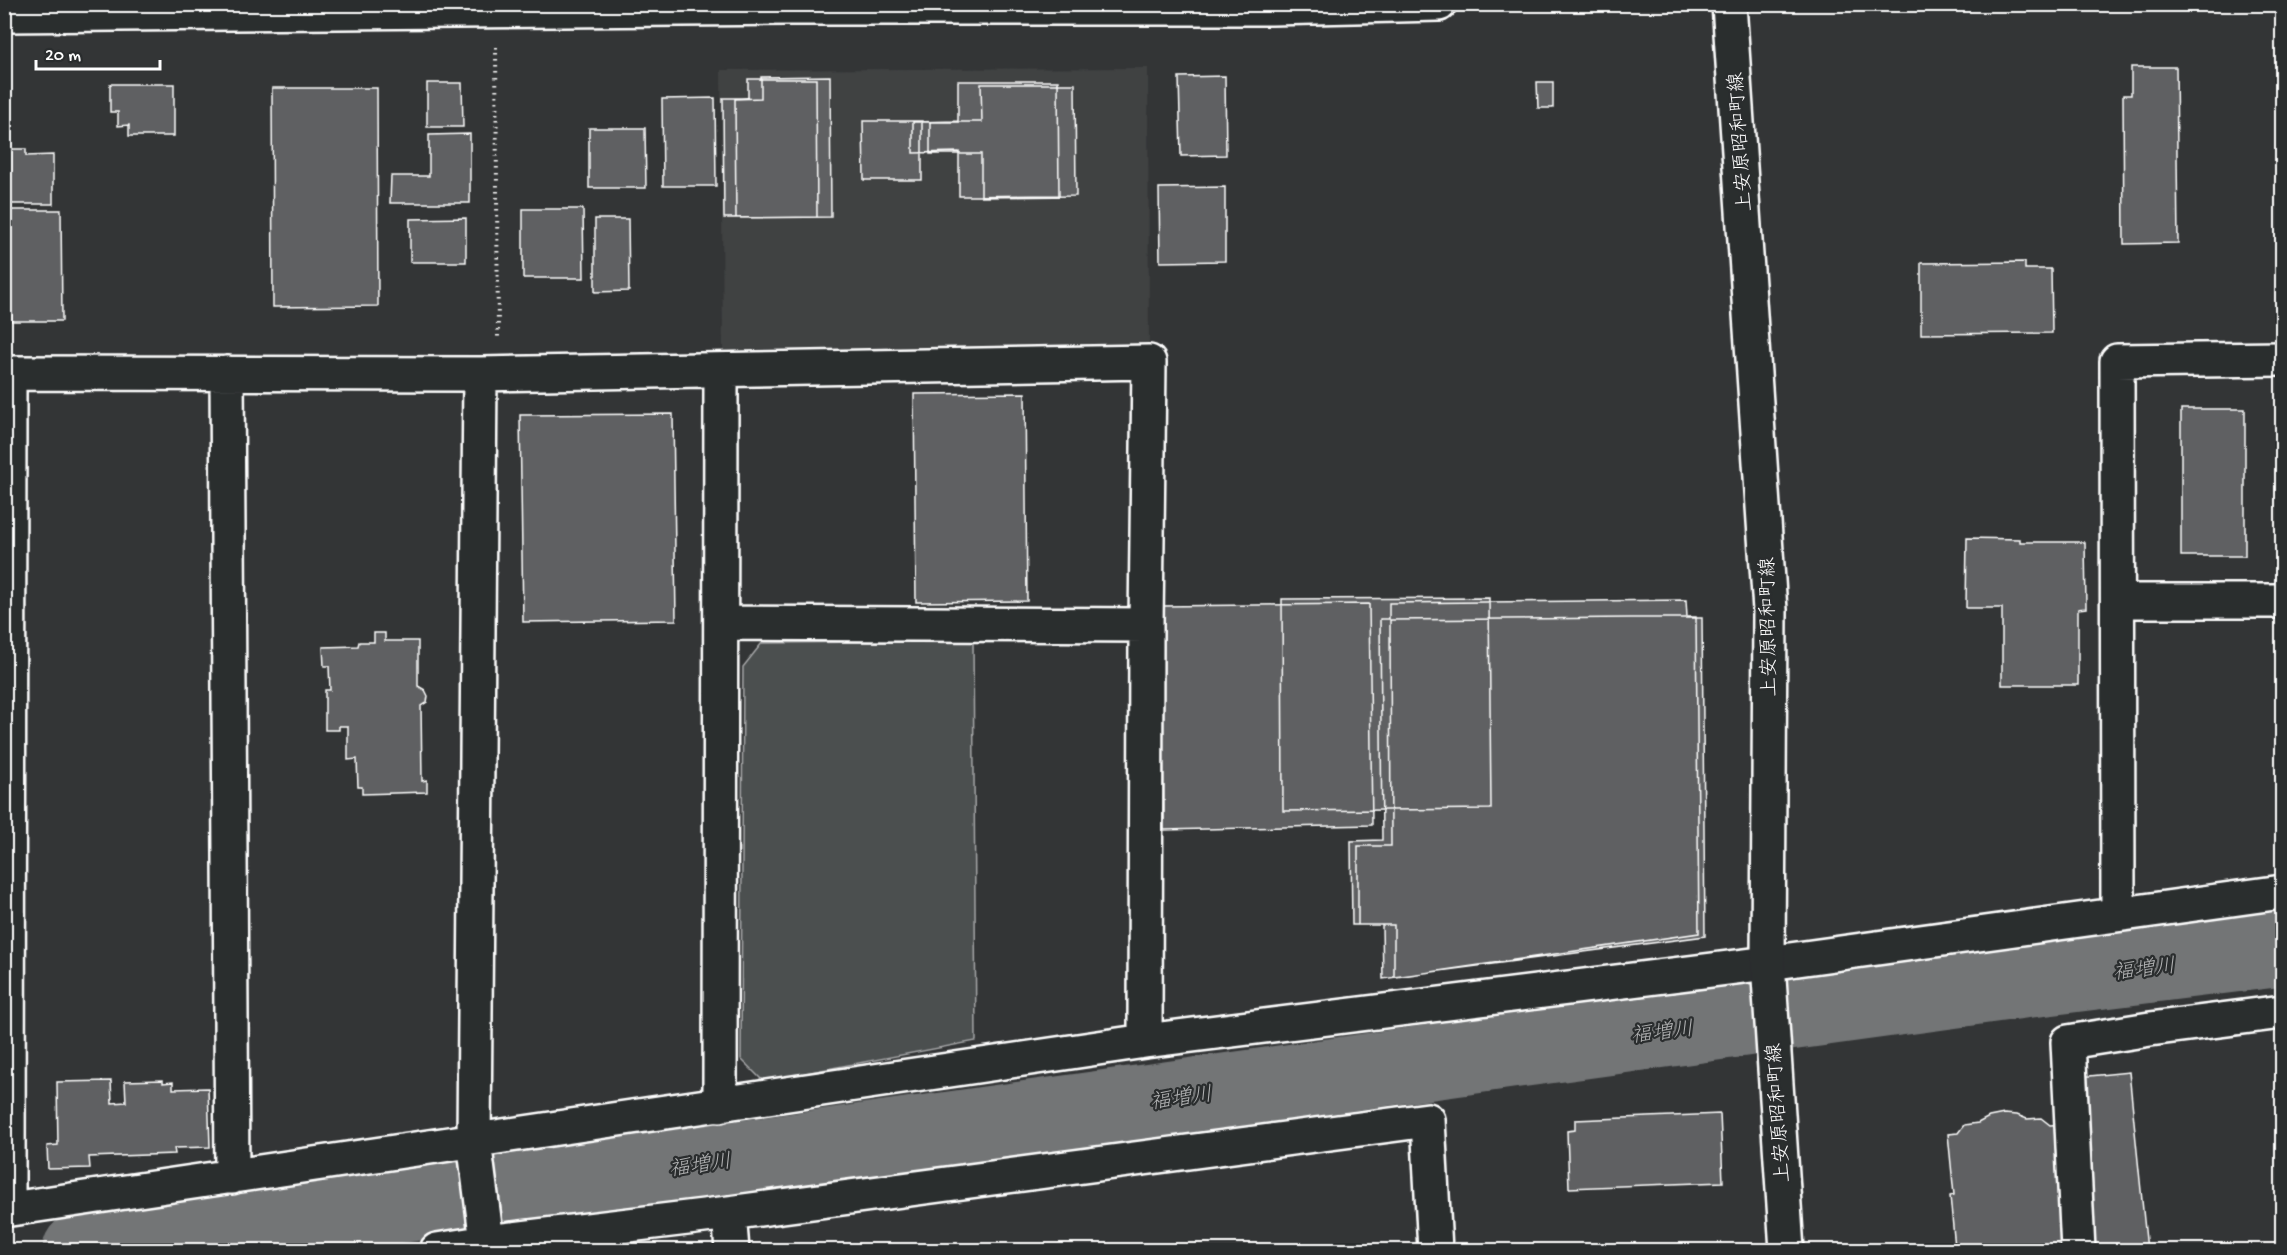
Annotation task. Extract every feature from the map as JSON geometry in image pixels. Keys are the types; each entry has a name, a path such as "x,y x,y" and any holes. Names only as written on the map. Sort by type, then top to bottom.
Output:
{"street":[{"path":"224,13 261,4"},
{"path":"4,15 1439,4"},
{"name":"上安原昭和町線","path":"1729,4 1770,610 1769,972 1773,1063 1787,1251"},
{"path":"2118,914 2117,361 2283,359"},
{"path":"1145,1041 1149,362 489,374 7,373 6,1209 232,1177 475,1149 720,1105 1145,1041 1769,972 2118,914 2283,892"},
{"path":"720,370 720,1105"},
{"path":"227,373 232,1177"},
{"path":"487,1241 475,1149 489,374"},
{"path":"2118,601 2283,601"},
{"path":"721,623 1146,625"},
{"path":"2078,1251 2068,1042 2283,1012"},
{"path":"437,1251 487,1241 729,1212 1428,1120 1436,1251"},
{"path":"729,1212 732,1251"}],"path":[{"path":"489,374 495,10"}],"shaded area":[{"path":"1148,68 1149,349 723,350 721,70"},
{"path":"973,641 976,1041 763,1081 741,1059 743,667 762,643"}],"building":[{"path":"2131,67 2176,67 2178,243 2124,244 2123,95 2131,95"},
{"path":"830,76 831,217 736,218 735,99 761,98 761,77"},
{"path":"1225,76 1226,155 1181,156 1179,77"},
{"path":"748,79 816,79 817,217 724,218 723,98 748,98"},
{"path":"958,81 1058,81 1059,195 959,196 959,152 913,153 913,122 958,121"},
{"path":"1537,82 1553,82 1553,108 1538,108"},
{"path":"427,83 462,83 463,127 427,127"},
{"path":"110,84 174,84 174,136 129,136 129,125 118,126 118,112 110,112"},
{"path":"981,84 1075,84 1076,196 981,197 981,154 930,154 930,122 982,122"},
{"path":"272,88 377,88 378,306 273,307"},
{"path":"715,98 716,186 663,186 662,99"},
{"path":"863,121 922,121 922,180 864,180"},
{"path":"589,128 645,128 646,188 589,188"},
{"path":"470,134 470,203 390,203 391,176 429,176 429,135"},
{"path":"4,149 26,149 26,156 53,155 53,204 4,204"},
{"path":"1225,187 1225,261 1160,262 1159,188"},
{"path":"523,209 583,209 584,278 523,278"},
{"path":"11,210 61,210 62,321 11,321"},
{"path":"466,218 466,262 410,262 410,219"},
{"path":"595,219 628,219 629,291 595,292"},
{"path":"2025,262 2025,269 2051,269 2052,333 1921,334 1921,263"},
{"path":"1025,393 1027,601 916,602 914,394"},
{"path":"2181,409 2245,409 2245,556 2181,556"},
{"path":"673,414 676,620 523,622 520,415"},
{"path":"1967,538 2020,539 2020,542 2085,542 2086,608 2078,609 2078,685 2002,685 2002,608 1966,608"},
{"path":"1489,598 1491,809 1283,811 1282,599"},
{"path":"1686,600 1687,617 1696,617 1699,933 1383,979 1382,925 1352,925 1351,841 1382,840 1380,619 1389,619 1389,603"},
{"path":"1369,604 1372,825 1164,830 1162,606"},
{"path":"1702,618 1705,936 1394,977 1394,925 1358,925 1358,846 1391,846 1390,620"},
{"path":"374,633 385,633 385,641 418,641 418,686 425,690 428,696 427,702 421,706 422,781 427,780 427,792 362,794 362,787 358,787 357,759 348,760 348,726 339,726 339,730 325,730 325,690 330,690 329,666 324,666 323,647 358,646 359,642 374,642"},
{"path":"2129,1072 2147,1250 2015,1250 1997,1243 1955,1247 1950,1196 1954,1195 1948,1134 1958,1133 1964,1125 2004,1114 2027,1119 2041,1118 2050,1125 2065,1124 2060,1079"},
{"path":"163,1080 163,1083 173,1082 173,1089 208,1088 210,1147 174,1148 175,1154 89,1157 90,1168 48,1169 47,1146 58,1145 57,1082 111,1081 112,1103 126,1102 125,1081"},
{"path":"1720,1114 1723,1182 1569,1188 1567,1131 1575,1130 1575,1120"}],"waterway":[{"name":"福増川","path":"80,1250 2022,981 2282,949"}]}
